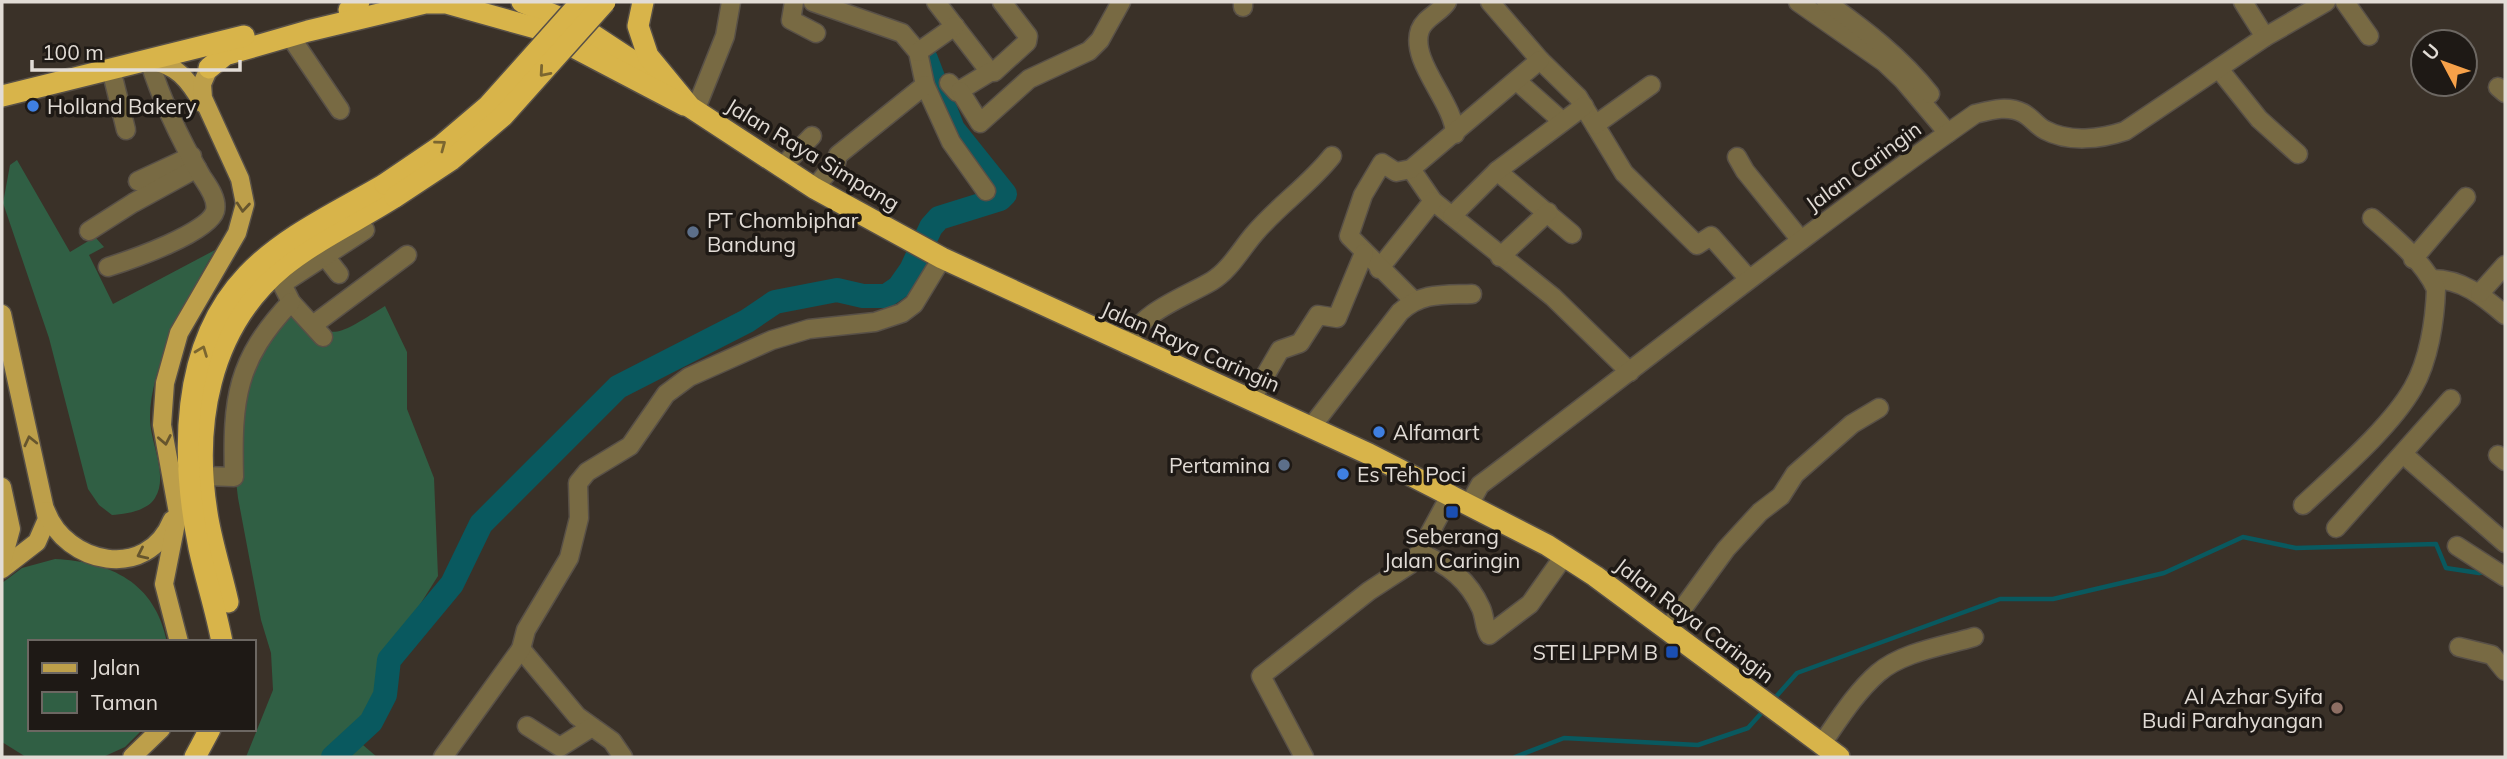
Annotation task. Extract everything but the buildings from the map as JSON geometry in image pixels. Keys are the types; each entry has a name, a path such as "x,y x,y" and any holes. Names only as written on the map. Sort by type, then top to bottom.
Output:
{"highway":[{"path":"2,96 374,2"},
{"path":"523,2 548,14"},
{"path":"236,640 208,519 205,476 207,393 221,347 239,313 284,266 390,190 488,106 581,2"},
{"path":"596,2 607,5 617,2"},
{"path":"222,640 200,549 190,491 191,396 197,363 225,302 247,274 301,233 452,160 503,116 605,2"},
{"path":"607,54 642,2"},
{"path":"642,2 638,26 642,42 648,56 682,102"},
{"path":"209,68 225,55 289,36 425,3 548,14"},
{"name":"Jalan Raya Simpang","path":"548,14 782,168 911,241"},
{"name":"Jalan Raya Caringin","path":"911,241 1127,345 1311,426 1460,500 1564,556 1839,757"},
{"path":"195,757 209,731"},
{"path":"209,757 223,731"}],"main road":[{"path":"149,60 167,64 183,76 223,143"},
{"path":"178,640 164,579 178,519 162,416 171,353 190,311 237,233 244,211 242,185 202,93 209,68"},
{"path":"2,313 47,522 41,537 2,569"},
{"path":"45,507 57,532 73,546 112,558 137,558 152,550 169,527 175,501 173,475"},
{"path":"2,487 11,529 2,562"},
{"path":"132,757 159,731"}],"street":[{"path":"682,102 725,36 731,2"},
{"path":"794,2 790,15 792,21 816,33"},
{"path":"813,2 902,33 918,52 925,85 951,142 971,166 986,191"},
{"path":"936,2 990,72"},
{"path":"1002,2 1029,39 994,72 955,87 980,123 1029,79 1089,51 1100,40 1121,2"},
{"path":"1447,2 1424,23 1419,38 1421,53 1451,114 1455,134"},
{"path":"1490,2 1540,60 1569,85 1624,173 1697,245 1711,236 1748,278"},
{"path":"1826,2 1871,34 1914,74 1952,130"},
{"path":"2243,2 2265,37"},
{"path":"2344,2 2369,36"},
{"path":"1805,4 1884,62 1952,130"},
{"name":"Jalan Caringin","path":"1460,500 1630,372 1748,278 1975,114 2001,108 2022,113 2045,130 2070,137 2109,136 2125,131 2314,4"},
{"path":"918,52 955,26"},
{"path":"289,36 340,110"},
{"path":"108,267 161,247 210,220 215,202 175,130 149,60"},
{"path":"1413,300 1379,269 1349,236 1372,177 1382,163 1396,172 1411,169 1540,60"},
{"path":"111,69 126,130"},
{"path":"2219,69 2259,119 2298,154"},
{"path":"1517,81 1562,121"},
{"path":"814,188 836,163 838,155 925,85"},
{"path":"1595,125 1651,85"},
{"path":"1452,216 1496,171 1584,106"},
{"path":"782,168 812,136"},
{"path":"1127,345 1139,324 1215,279 1256,232 1303,189 1332,156"},
{"path":"1737,157 1745,171 1801,239"},
{"path":"138,181 195,162"},
{"path":"89,231 195,162"},
{"path":"1411,169 1433,201 1553,297 1630,372"},
{"path":"1496,171 1572,234"},
{"path":"2413,259 2466,197"},
{"path":"1379,269 1433,201"},
{"path":"1500,257 1548,212"},
{"path":"2303,505 2342,469 2413,388 2421,371 2436,289 2432,279 2372,218"},
{"path":"365,230 282,285 291,302 318,331 407,255"},
{"path":"1251,400 1280,350 1300,343 1318,315 1337,318 1364,253"},
{"path":"324,255 340,274"},
{"path":"443,757 521,649 526,630 569,558 579,518 578,483 587,472 630,446 666,394 689,377 772,340 809,330 875,322 902,313 914,304 939,256"},
{"path":"2480,293 2505,265"},
{"path":"2432,279 2457,282 2480,293 2505,314"},
{"path":"1311,426 1400,312 1413,300 1427,295 1472,294"},
{"path":"205,476 234,477 233,418 247,363 266,328 291,302"},
{"path":"2336,528 2451,399"},
{"path":"1667,630 1726,549 1760,512 1781,496 1795,474 1852,425 1879,408"},
{"path":"2403,454 2505,543 2481,561"},
{"path":"1304,757 1261,676 1369,591 1409,565 1460,500"},
{"path":"2457,546 2504,576"},
{"path":"1419,554 1439,561 1472,590 1483,611 1489,635 1530,604 1564,556"},
{"path":"1821,745 1857,695 1879,671 1903,659 1974,637"},
{"path":"2459,647 2492,655 2505,671"},
{"path":"521,649 577,716 612,741 623,757"},
{"path":"527,726 560,747 593,727"}],"green space":[{"path":"17,160 70,252 95,237 104,247 89,255 113,304 215,250 183,309 156,377 150,419 160,469 159,489 147,506 136,511 112,515 99,505 88,489 49,338 3,203 10,165"},
{"path":"279,305 312,325 332,332 352,326 385,306 407,352 407,409 434,478 438,576 383,663 379,691 367,715 344,739 363,745 377,757 246,757 273,690 271,653 261,620 238,498 227,404 241,360"},
{"path":"55,559 94,565 128,579 152,604 166,640 28,640 28,731 141,731 125,747 103,757 26,757 2,742 2,583 22,568"}],"waterway":[{"path":"333,757 371,722 385,695 389,660 452,584 481,524 618,387 747,321 775,302 837,290 863,296 886,296 899,287 911,270 931,227 939,218 1000,199 1005,194 953,129 926,59"},
{"path":"1773,700 1797,673 2000,599 2053,599 2164,573 2243,537 2296,548 2436,544 2446,568 2479,573 2488,571"},
{"path":"1515,757 1564,738 1698,745 1748,728 1765,709"}],"place":[{"name":"Holland Bakery","path":"33,106"},
{"name":"PT Chombiphar Bandung","path":"693,232"},
{"name":"Alfamart","path":"1379,432"},
{"name":"Pertamina","path":"1284,465"},
{"name":"Es Teh Poci","path":"1343,474"},
{"name":"Seberang Jalan Caringin","path":"1452,512"},
{"name":"STEI LPPM B","path":"1672,652"},
{"name":"Al Azhar Syifa Budi Parahyangan","path":"2337,708"}]}
